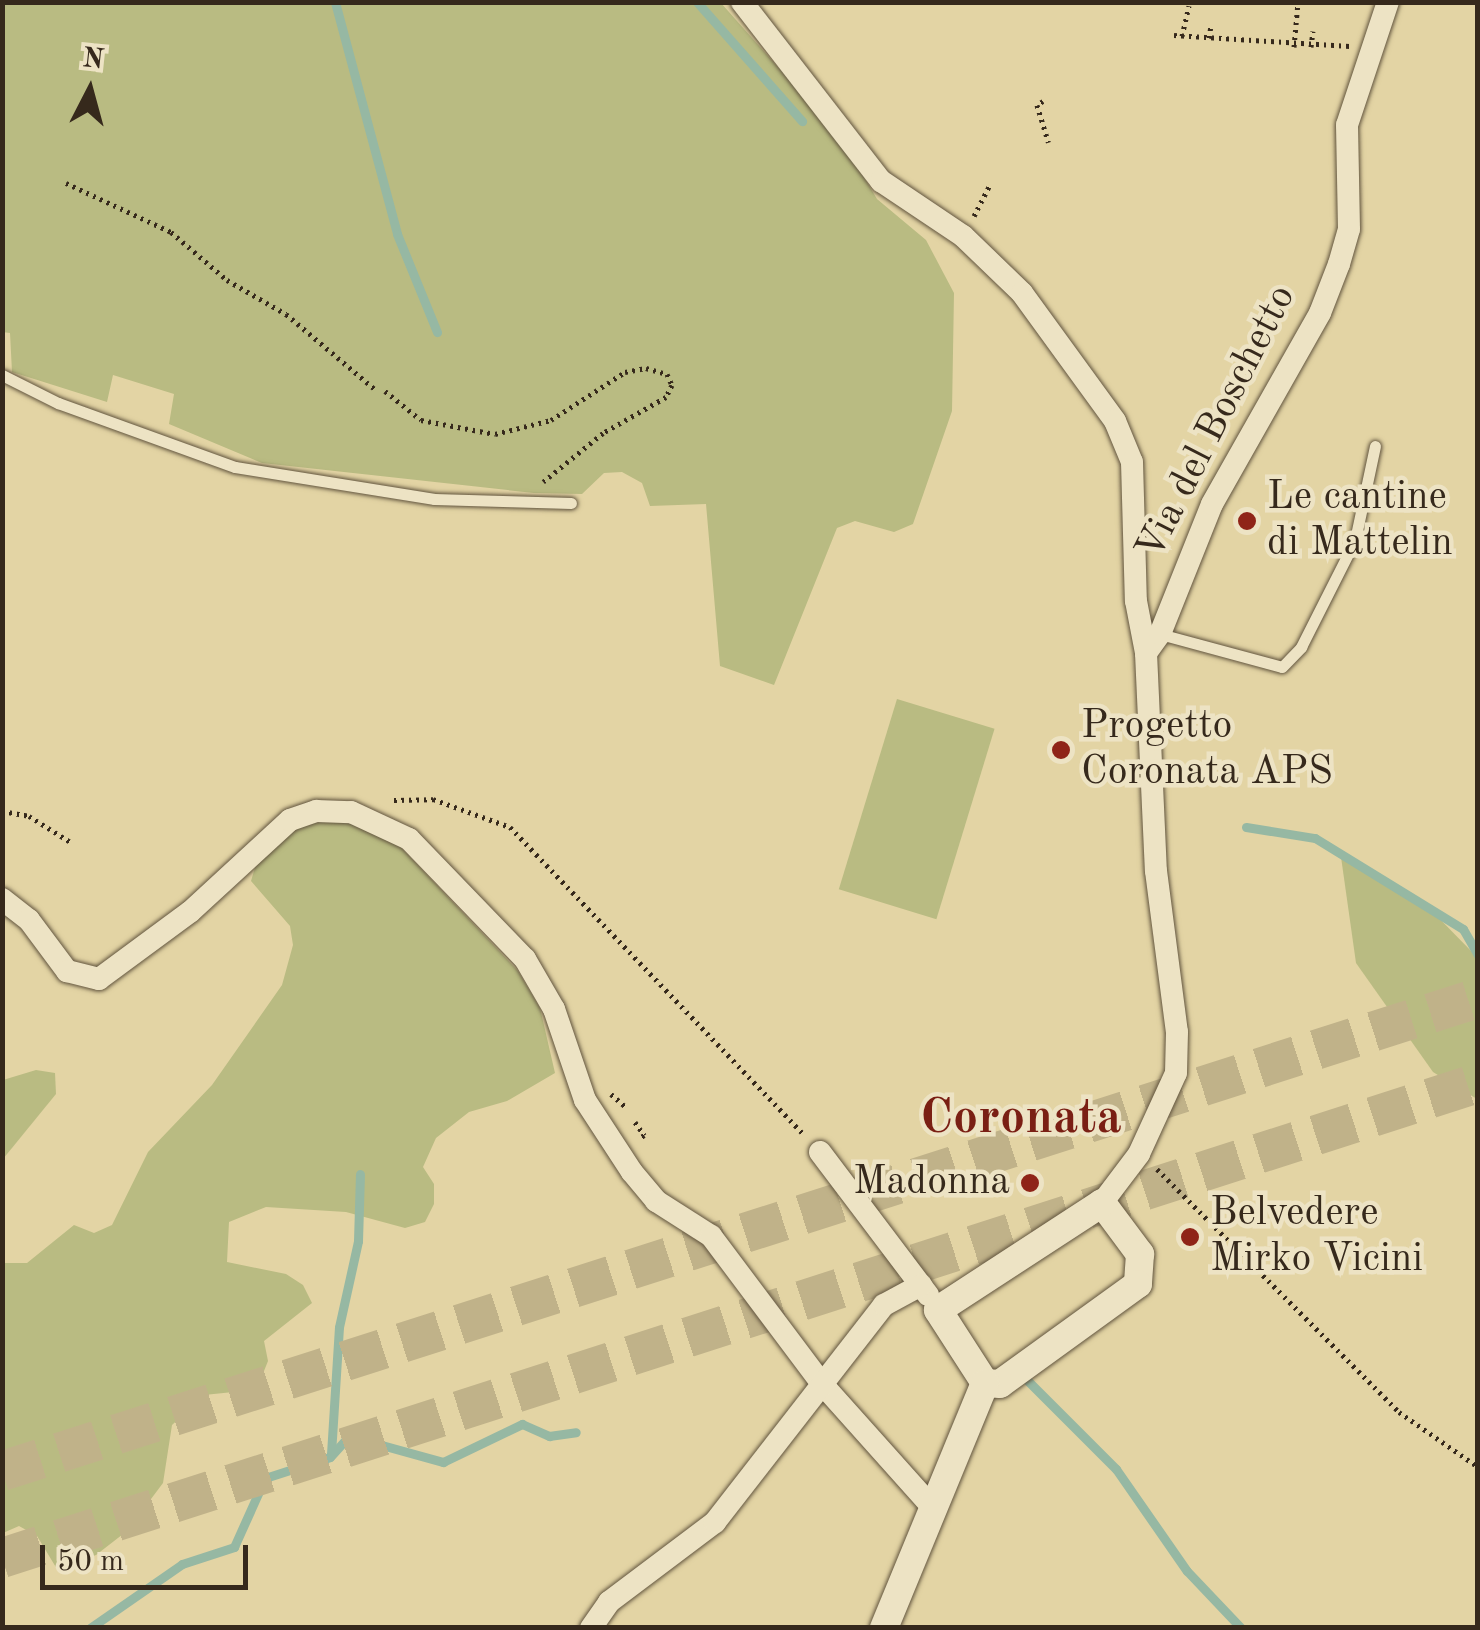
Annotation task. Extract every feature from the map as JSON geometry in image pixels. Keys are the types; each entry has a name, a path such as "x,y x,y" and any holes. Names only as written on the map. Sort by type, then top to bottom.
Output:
{"street":[{"path":"742,2 881,182 963,236 1022,293 1115,421 1132,462 1136,600 1153,644"},
{"name":"Via del Boschetto","path":"938,1310 1102,1203 1139,1154 1176,1073 1177,1032 1156,871 1153,644 1212,504 1320,313 1340,264 1349,229 1347,125 1388,2"},
{"path":"2,899 29,920 68,971 99,978 190,912 290,820 316,810 351,812 408,839 525,959 554,1009 585,1100 632,1172 656,1201 710,1236 823,1385 933,1508"},
{"path":"820,1152 921,1286 985,1383"},
{"path":"985,1383 1000,1384 1138,1284 1140,1254 1102,1203"},
{"path":"591,1628 609,1602 715,1522 884,1305 921,1286"},
{"path":"884,1628 985,1383"}],"lane":[{"path":"2,375 58,403 236,467 344,488 508,503 571,503"},
{"path":"1153,644 1282,667 1301,647 1355,540 1375,446"}],"path":[{"path":"1294,46 1298,2"},
{"path":"1182,36 1190,6"},
{"path":"1209,38 1211,26"},
{"path":"1174,35 1315,47 1314,30"},
{"path":"1043,101 1037,104 1048,142"},
{"path":"66,183 170,232 227,280 286,314 421,420 496,434 551,420 625,372 646,368 667,374 672,386 666,397 508,503"},
{"path":"394,800 433,799 510,827 820,1152"},
{"path":"2,811 30,816 72,843"},
{"path":"1139,1154 1399,1412 1478,1467"}],"green space":[{"path":"2,3 721,3 840,137 877,199 926,240 954,293 952,411 913,524 894,532 855,521 837,528 774,685 720,666 706,504 650,506 642,483 622,472 604,473 582,494 534,493 262,463 169,424 174,394 113,375 107,402 12,372 10,333 2,332"},
{"path":"897,699 995,729 936,919 839,889"},
{"path":"345,816 393,839 518,971 540,1008 555,1073 507,1101 469,1112 436,1138 423,1167 434,1184 434,1204 425,1222 405,1228 346,1212 266,1207 229,1222 227,1262 286,1274 303,1285 312,1303 264,1341 268,1361 260,1381 243,1391 204,1395 172,1425 163,1483 127,1531 96,1555 57,1569 37,1536 19,1526 3,1533 2,1263 27,1263 74,1225 94,1233 112,1225 148,1152 212,1085 282,985 293,945 290,926 251,881 257,861 293,826"},
{"path":"1341,857 1428,907 1477,957 1477,1099 1433,1072 1356,963"},
{"path":"36,1070 55,1073 56,1094 3,1159 3,1080"}],"waterway":[{"path":"335,2 397,234 437,332"},
{"path":"697,2 802,121"},
{"path":"1246,827 1315,838 1463,929 1478,955"},
{"path":"331,1454 339,1327 358,1241 360,1174"},
{"path":"1025,1378 1116,1469 1187,1571 1241,1628"},
{"path":"90,1628 182,1564 234,1547 265,1478 330,1457 349,1436 443,1462 522,1424 549,1436 576,1432"}],"tunnel":[{"path":"2,1471 1478,998"},
{"path":"2,1558 1478,1083"}],"place":[{"name":"Le cantine di Mattelin","path":"1247,521"},
{"name":"Progetto Coronata APS","path":"1061,750"},
{"name":"Madonna","path":"1030,1183"},
{"name":"Belvedere Mirko Vicini","path":"1190,1237"}],"district":[{"name":"Coronata","path":"1021,1120"}]}
